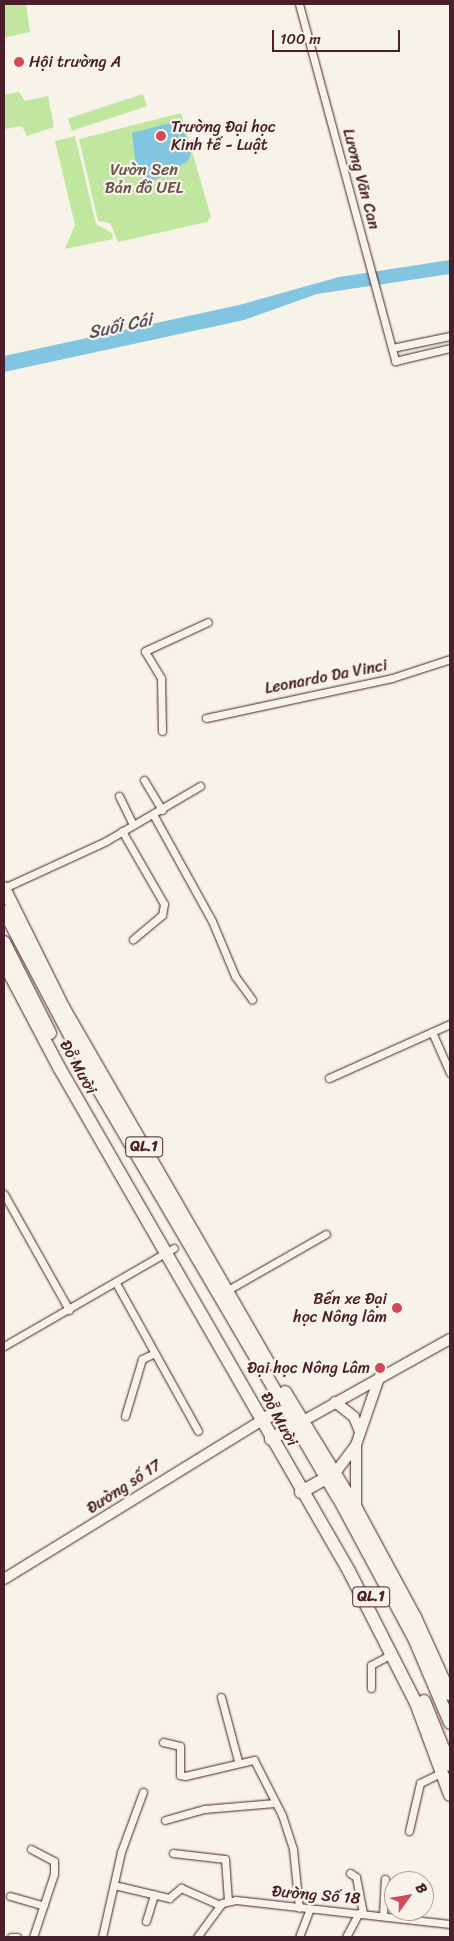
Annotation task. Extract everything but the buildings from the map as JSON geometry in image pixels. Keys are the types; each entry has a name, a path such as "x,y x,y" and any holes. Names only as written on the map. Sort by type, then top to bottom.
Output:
{"highway":[{"name":"Đỗ Mười","path":"4,888 63,1007 226,1291 288,1405"},
{"name":"Đỗ Mười","path":"4,911 74,1047 288,1405 302,1421 414,1638 450,1723"},
{"name":"Đỗ Mười","path":"4,942 90,1106 274,1437 400,1652 447,1769 450,1795"},
{"name":"Đỗ Mười","path":"4,963 170,1250"},
{"path":"264,1418 288,1405"},
{"path":"274,1437 302,1421"},
{"name":"Đỗ Mười","path":"331,1476 356,1508 415,1617 450,1694"},
{"path":"305,1490 331,1476"},
{"name":"Đỗ Mười","path":"305,1490 392,1654 447,1769"}],"street":[{"name":"Lương Văn Can","path":"299,4 395,361 450,348"},
{"path":"392,348 450,336"},
{"path":"162,731 161,678 145,651 208,622"},
{"name":"Leonardo Da Vinci","path":"206,718 392,678 450,659"},
{"path":"144,780 162,810"},
{"path":"4,888 154,816 200,786"},
{"path":"119,796 133,825"},
{"path":"154,816 212,921 235,976 252,999"},
{"path":"122,831 164,904 162,915 134,939"},
{"path":"329,1078 450,1024"},
{"path":"432,1032 450,1073"},
{"path":"4,1194 69,1310"},
{"path":"226,1291 326,1234"},
{"path":"4,1346 116,1283 170,1250"},
{"path":"116,1283 198,1430"},
{"path":"302,1421 450,1339"},
{"path":"125,1416 142,1359 155,1353"},
{"path":"356,1508 356,1446 379,1378"},
{"path":"335,1402 354,1417 360,1432"},
{"name":"Đường số 17","path":"4,1579 264,1418"},
{"path":"331,1476 356,1446"},
{"path":"371,1688 371,1665 392,1654"},
{"path":"222,1697 238,1761"},
{"path":"163,1742 180,1746 180,1775 238,1761 254,1760 275,1803 292,1849 300,1908"},
{"path":"409,1831 420,1783 447,1769"},
{"path":"102,1937 114,1885 143,1792"},
{"path":"165,1820 204,1809 275,1803"},
{"path":"31,1849 54,1861 44,1906 33,1937"},
{"path":"174,1853 225,1859 228,1901 220,1905 197,1937"},
{"path":"346,1937 361,1913 356,1877 350,1873"},
{"path":"114,1885 169,1898 181,1888 220,1905"},
{"path":"146,1920 154,1894"},
{"path":"10,1896 44,1906"},
{"path":"383,1915 384,1897"},
{"name":"Đường Số 18","path":"228,1901 383,1915 450,1924"},
{"path":"299,1937 310,1909"},
{"path":"11,1937 17,1937"}],"green space":[{"path":"4,4 26,4 30,32 4,38"},
{"path":"19,92 25,101 48,96 54,127 27,136 22,126 4,129 4,95"},
{"path":"143,94 147,106 72,131 68,118"},
{"name":"Vườn Sen Bản đồ UEL","path":"181,113 211,217 207,222 118,242 110,223 98,221 79,139"},
{"path":"75,136 96,224 112,233 113,239 65,249 75,225 55,141"}],"water":[{"path":"181,120 191,153 188,161 155,180 144,177 136,167 132,133"},
{"path":"450,260 450,274 317,294 244,320 4,372 4,356 239,305 339,277"}],"place":[{"name":"Hội trường A","path":"19,62"},
{"name":"Trường Đại học Kinh tế - Luật","path":"161,136"},
{"name":"Bến xe Đại học Nông lâm","path":"397,1308"},
{"name":"Đại học Nông Lâm","path":"380,1368"}],"water label":[{"name":"Suối Cái","path":"120,326"}]}
